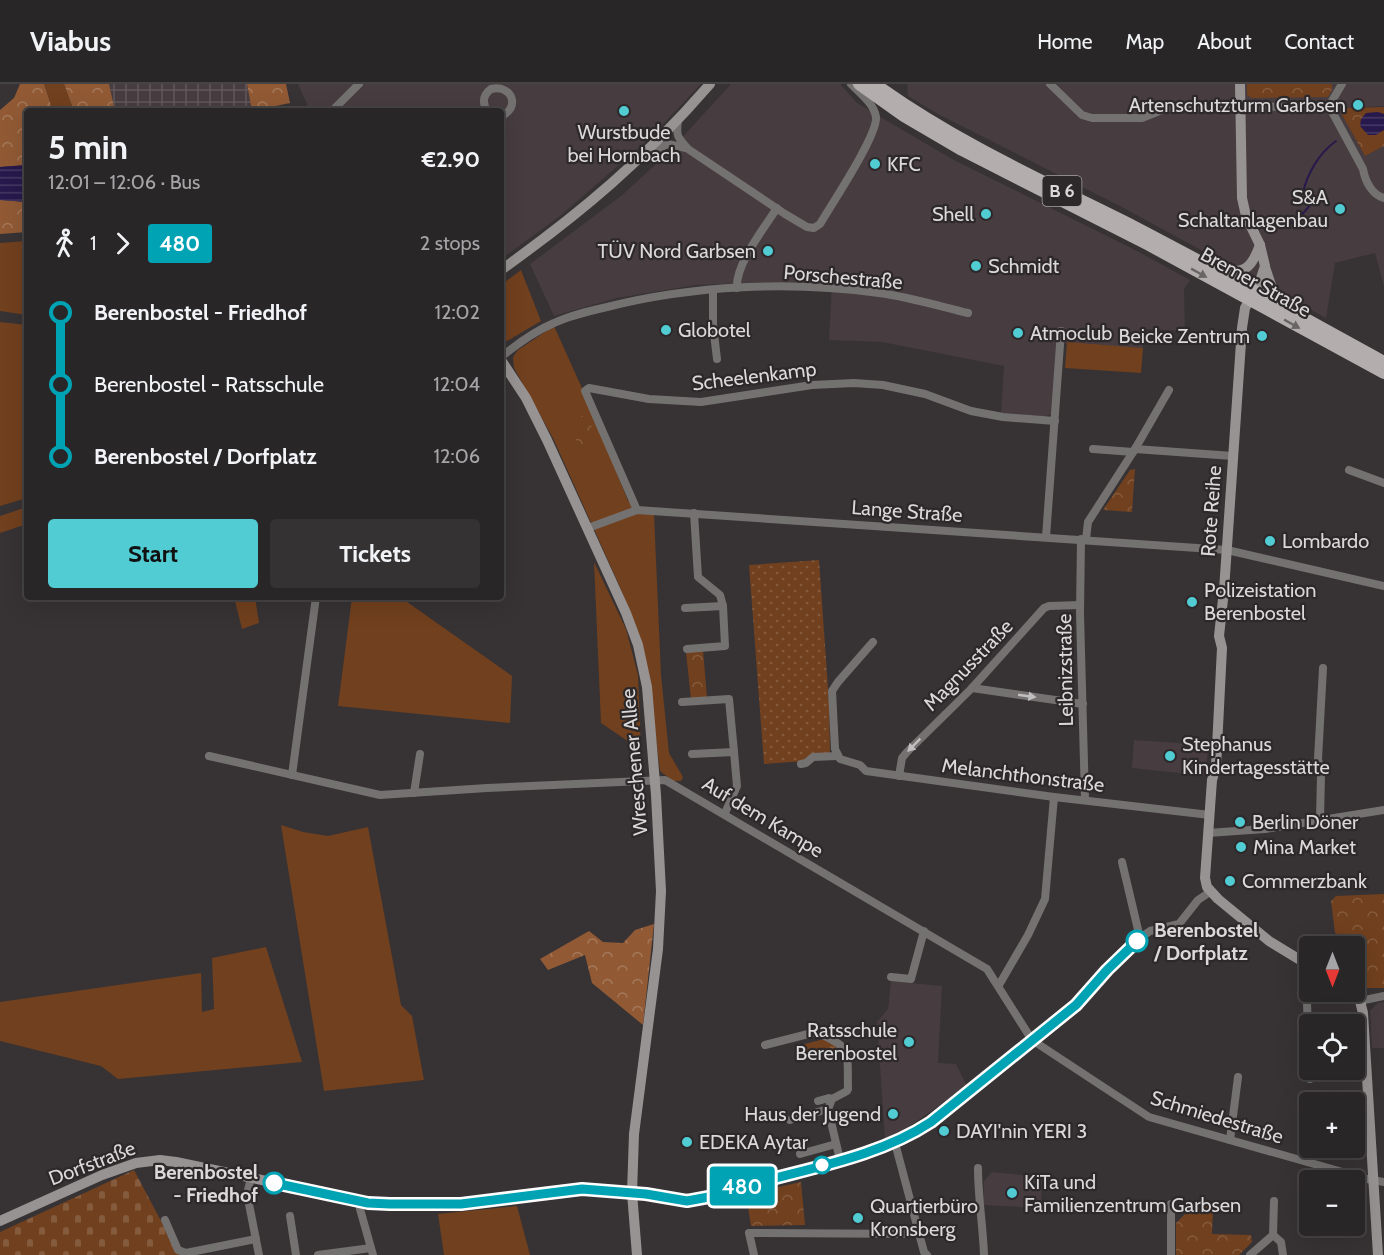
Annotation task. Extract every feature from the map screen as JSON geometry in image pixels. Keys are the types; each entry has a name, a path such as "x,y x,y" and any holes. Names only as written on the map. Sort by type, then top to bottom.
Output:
{"main road":[{"name":"Bremer Straße","path":"859,84 904,116 962,150 1252,295 1384,373"},
{"name":"Bremer Straße","path":"875,84 908,108 965,142 1216,269 1252,295 1286,307 1384,362"}],"street":[{"path":"335,108 359,84"},
{"path":"504,268 570,219 643,156 710,84"},
{"path":"678,120 676,134 688,149 807,227 814,228 820,224 871,137 876,121 871,106 851,84"},
{"path":"1050,84 1077,111 1089,118 1142,118 1167,108 1329,106"},
{"path":"1240,84 1242,198 1246,216 1260,245 1272,288 1286,307"},
{"path":"1329,106 1342,84"},
{"path":"487,108 484,101 490,86 505,88 512,97 513,104 504,114"},
{"path":"1329,106 1374,193 1384,198"},
{"path":"643,156 668,144 688,149"},
{"path":"737,288 738,275 743,264 777,208"},
{"path":"1216,269 1230,271 1246,268 1254,261 1260,245"},
{"name":"Rote Reihe","path":"1210,891 1205,878 1217,750 1222,648 1219,636 1243,314 1264,266"},
{"name":"Porschestraße","path":"504,357 533,334 555,322 576,315 637,300 713,290 806,288 858,291 909,298 968,313"},
{"path":"713,290 713,326 717,359"},
{"path":"1046,537 1061,331"},
{"name":"Wreschener Allee","path":"504,364 526,399 626,613 638,645 647,687 661,891 658,949 634,1134 632,1193 637,1255"},
{"name":"Scheelenkamp","path":"637,510 585,391 589,388 649,399 701,402 820,384 854,383 925,394 971,411 1003,417 1055,421"},
{"name":"Leibnizstraße","path":"1085,800 1080,605 1084,539 1088,522 1169,390"},
{"path":"1093,449 1233,456"},
{"path":"1349,470 1384,483"},
{"name":"Lange Straße","path":"588,528 607,519 637,510 1084,539 1227,550 1384,586"},
{"path":"687,649 725,646 723,606 720,595 698,577 694,513"},
{"path":"292,775 316,600"},
{"name":"Magnusstraße","path":"899,776 902,758 907,752 972,688 1044,608 1080,605"},
{"path":"685,608 723,606"},
{"path":"801,765 813,757 837,756 832,691 873,642"},
{"path":"1320,820 1321,774 1318,759 1323,668"},
{"path":"972,688 1083,704"},
{"path":"682,702 729,699 737,786 725,813"},
{"path":"692,754 734,752"},
{"path":"414,793 420,754"},
{"name":"Auf dem Kampe","path":"210,756 372,795 665,780 725,813 987,969 1032,1041"},
{"name":"Melanchthonstraße","path":"837,756 842,761 860,765 866,771 1054,797 1210,815"},
{"path":"999,986 1045,899 1054,797"},
{"path":"1208,833 1265,829 1384,810"},
{"path":"1122,862 1140,938"},
{"path":"1210,891 1260,934 1299,961"},
{"name":"Dorfstraße","path":"0,1221 102,1175 148,1160 176,1162 359,1201 390,1204 447,1204 582,1189 687,1201 701,1199 895,1143 931,1122 1076,1005 1140,938 1156,929 1179,924 1191,907 1210,891"},
{"path":"891,977 911,979 924,931"},
{"path":"1365,1000 1384,996"},
{"path":"1360,1002 1379,1181 1378,1255"},
{"path":"765,1045 816,1032 841,1044 847,1055 848,1092 832,1099 828,1109 840,1160"},
{"name":"Schmiedestraße","path":"1032,1041 1149,1117 1379,1181"},
{"path":"1230,1140 1238,1077"},
{"path":"818,1101 832,1099"},
{"path":"790,1120 828,1109"},
{"path":"895,1143 924,1252 927,1255"},
{"path":"800,1154 836,1144"},
{"path":"978,1168 978,1200 984,1255"},
{"path":"251,1178 248,1194 259,1255"},
{"path":"318,1255 372,1251 359,1201"},
{"path":"1250,1255 1273,1235 1274,1201"},
{"path":"1171,1204 1171,1255"},
{"path":"290,1216 296,1255"},
{"path":"165,1220 178,1250 182,1252 193,1252 256,1239"},
{"path":"754,1255 749,1233 919,1234"},
{"path":"1273,1235 1281,1242 1282,1255"}],"shaded area":[{"path":"109,84 247,84 252,108 114,108"},
{"path":"298,84 701,84 650,138 560,216 504,257 504,108 309,108"},
{"path":"731,84 840,84 857,103 952,159 1139,252 1190,280 1184,289 1185,331 1146,329 1143,348 1057,343 1052,413 1045,417 1001,413 1004,366 882,342 829,340 832,284 768,282 696,285 617,298 554,316 530,264 621,196 667,154"},
{"path":"907,84 1384,84 1384,106 1348,108 1341,113 1365,156 1384,146 1384,286 1375,253 1335,263 1326,318 1118,205 938,114 908,96"},
{"path":"1366,113 1384,114 1384,130 1376,135 1368,135 1360,126 1361,119"},
{"path":"24,165 24,202 0,200 0,167"},
{"name":"Stephanus Kindertagesstätte","path":"1134,740 1208,745 1206,776 1132,768"},
{"name":"Ratsschule Berenbostel","path":"891,981 942,986 938,1063 956,1064 967,1086 907,1128 885,1139 877,1022 888,1009"},
{"path":"1384,1002 1384,1048 1372,1048 1370,1011 1378,1003"},
{"name":"KiTa und Familienzentrum Garbsen","path":"992,1172 1042,1177 1041,1208 983,1205 984,1181"}],"green space":[{"path":"20,84 44,84 52,108 24,108 24,165 0,167 0,110 14,98"},
{"path":"44,84 64,84 73,108 52,108"},
{"path":"64,84 109,84 114,108 73,108"},
{"path":"247,84 286,84 290,103 266,108 251,108"},
{"path":"1247,84 1332,84 1332,90 1328,97 1252,98 1247,95"},
{"path":"1384,107 1384,146 1365,156 1341,113 1348,108"},
{"path":"0,200 24,202 24,232 0,234"},
{"path":"24,241 24,315 0,311 0,243"},
{"path":"521,270 541,321 507,341 504,340 504,283"},
{"path":"0,322 24,325 24,499 0,506"},
{"path":"554,326 590,406 628,501 654,514 661,675 669,753 683,777 681,781 673,781 660,771 641,640 620,587 553,438 514,368 513,357 518,350"},
{"path":"1067,342 1143,348 1141,373 1065,368"},
{"path":"586,414 599,443 581,451 568,423"},
{"path":"1135,469 1132,512 1103,510 1130,470"},
{"path":"24,508 24,525 0,533 0,516"},
{"path":"819,560 829,703 830,754 805,761 764,764 749,565"},
{"path":"594,562 626,629 638,675 641,750 601,723"},
{"path":"235,600 255,600 259,623 242,629"},
{"path":"352,600 404,600 512,676 510,723 338,706"},
{"path":"703,650 707,698 691,699 686,652"},
{"path":"281,825 303,832 328,836 368,827 401,1005 412,1016 424,1080 324,1091"},
{"path":"1384,894 1384,988 1365,988 1365,936 1342,936 1335,933 1331,901 1336,896"},
{"path":"654,924 643,1025 592,983 585,955 548,970 540,959 589,931 603,942 623,943 635,930"},
{"path":"266,947 302,1062 118,1079 101,1066 0,1041 0,1002 201,973 202,1012 214,1009 212,958"},
{"path":"824,1039 838,1046 843,1052 808,1061 801,1045"},
{"path":"134,1170 179,1255 0,1255 0,1232"},
{"path":"801,1182 805,1225 751,1226 746,1194"},
{"path":"517,1206 530,1255 444,1255 438,1214"},
{"path":"1193,1206 1213,1207 1212,1234 1251,1235 1252,1242 1239,1255 1176,1255 1176,1223"}],"waterway":[{"path":"1303,193 1315,164 1336,141"},
{"path":"1285,224 1295,222 1314,201"}],"bus line":[{"name":"480","path":"274,1183 377,1204 475,1203 582,1189 646,1194 687,1201 714,1196 880,1148 908,1136 931,1122 1076,1005 1137,941"}],"place":[{"name":"Artenschutzturm Garbsen","path":"1358,105"},
{"name":"Wurstbude bei Hornbach","path":"624,111"},
{"name":"KFC","path":"875,164"},
{"name":"S&A Schaltanlagenbau","path":"1340,209"},
{"name":"Shell","path":"986,214"},
{"name":"TÜV Nord Garbsen","path":"768,251"},
{"name":"Schmidt","path":"976,266"},
{"name":"Globotel","path":"666,330"},
{"name":"Atmoclub","path":"1018,333"},
{"name":"Beicke Zentrum","path":"1262,336"},
{"name":"Lombardo","path":"1270,541"},
{"name":"Polizeistation Berenbostel","path":"1192,602"},
{"name":"Stephanus Kindertagesstätte","path":"1170,756"},
{"name":"Berlin Döner","path":"1240,822"},
{"name":"Mina Market","path":"1241,847"},
{"name":"Commerzbank","path":"1230,881"},
{"name":"Berenbostel / Dorfplatz","path":"1137,941"},
{"name":"Ratsschule Berenbostel","path":"909,1042"},
{"name":"Haus der Jugend","path":"893,1114"},
{"name":"DAYI'nin YERI 3","path":"944,1131"},
{"name":"EDEKA Aytar","path":"687,1142"},
{"name":"Berenbostel - Friedhof","path":"274,1183"},
{"name":"KiTa und Familienzentrum Garbsen","path":"1012,1193"},
{"name":"Quartierbüro Kronsberg","path":"858,1218"}]}
